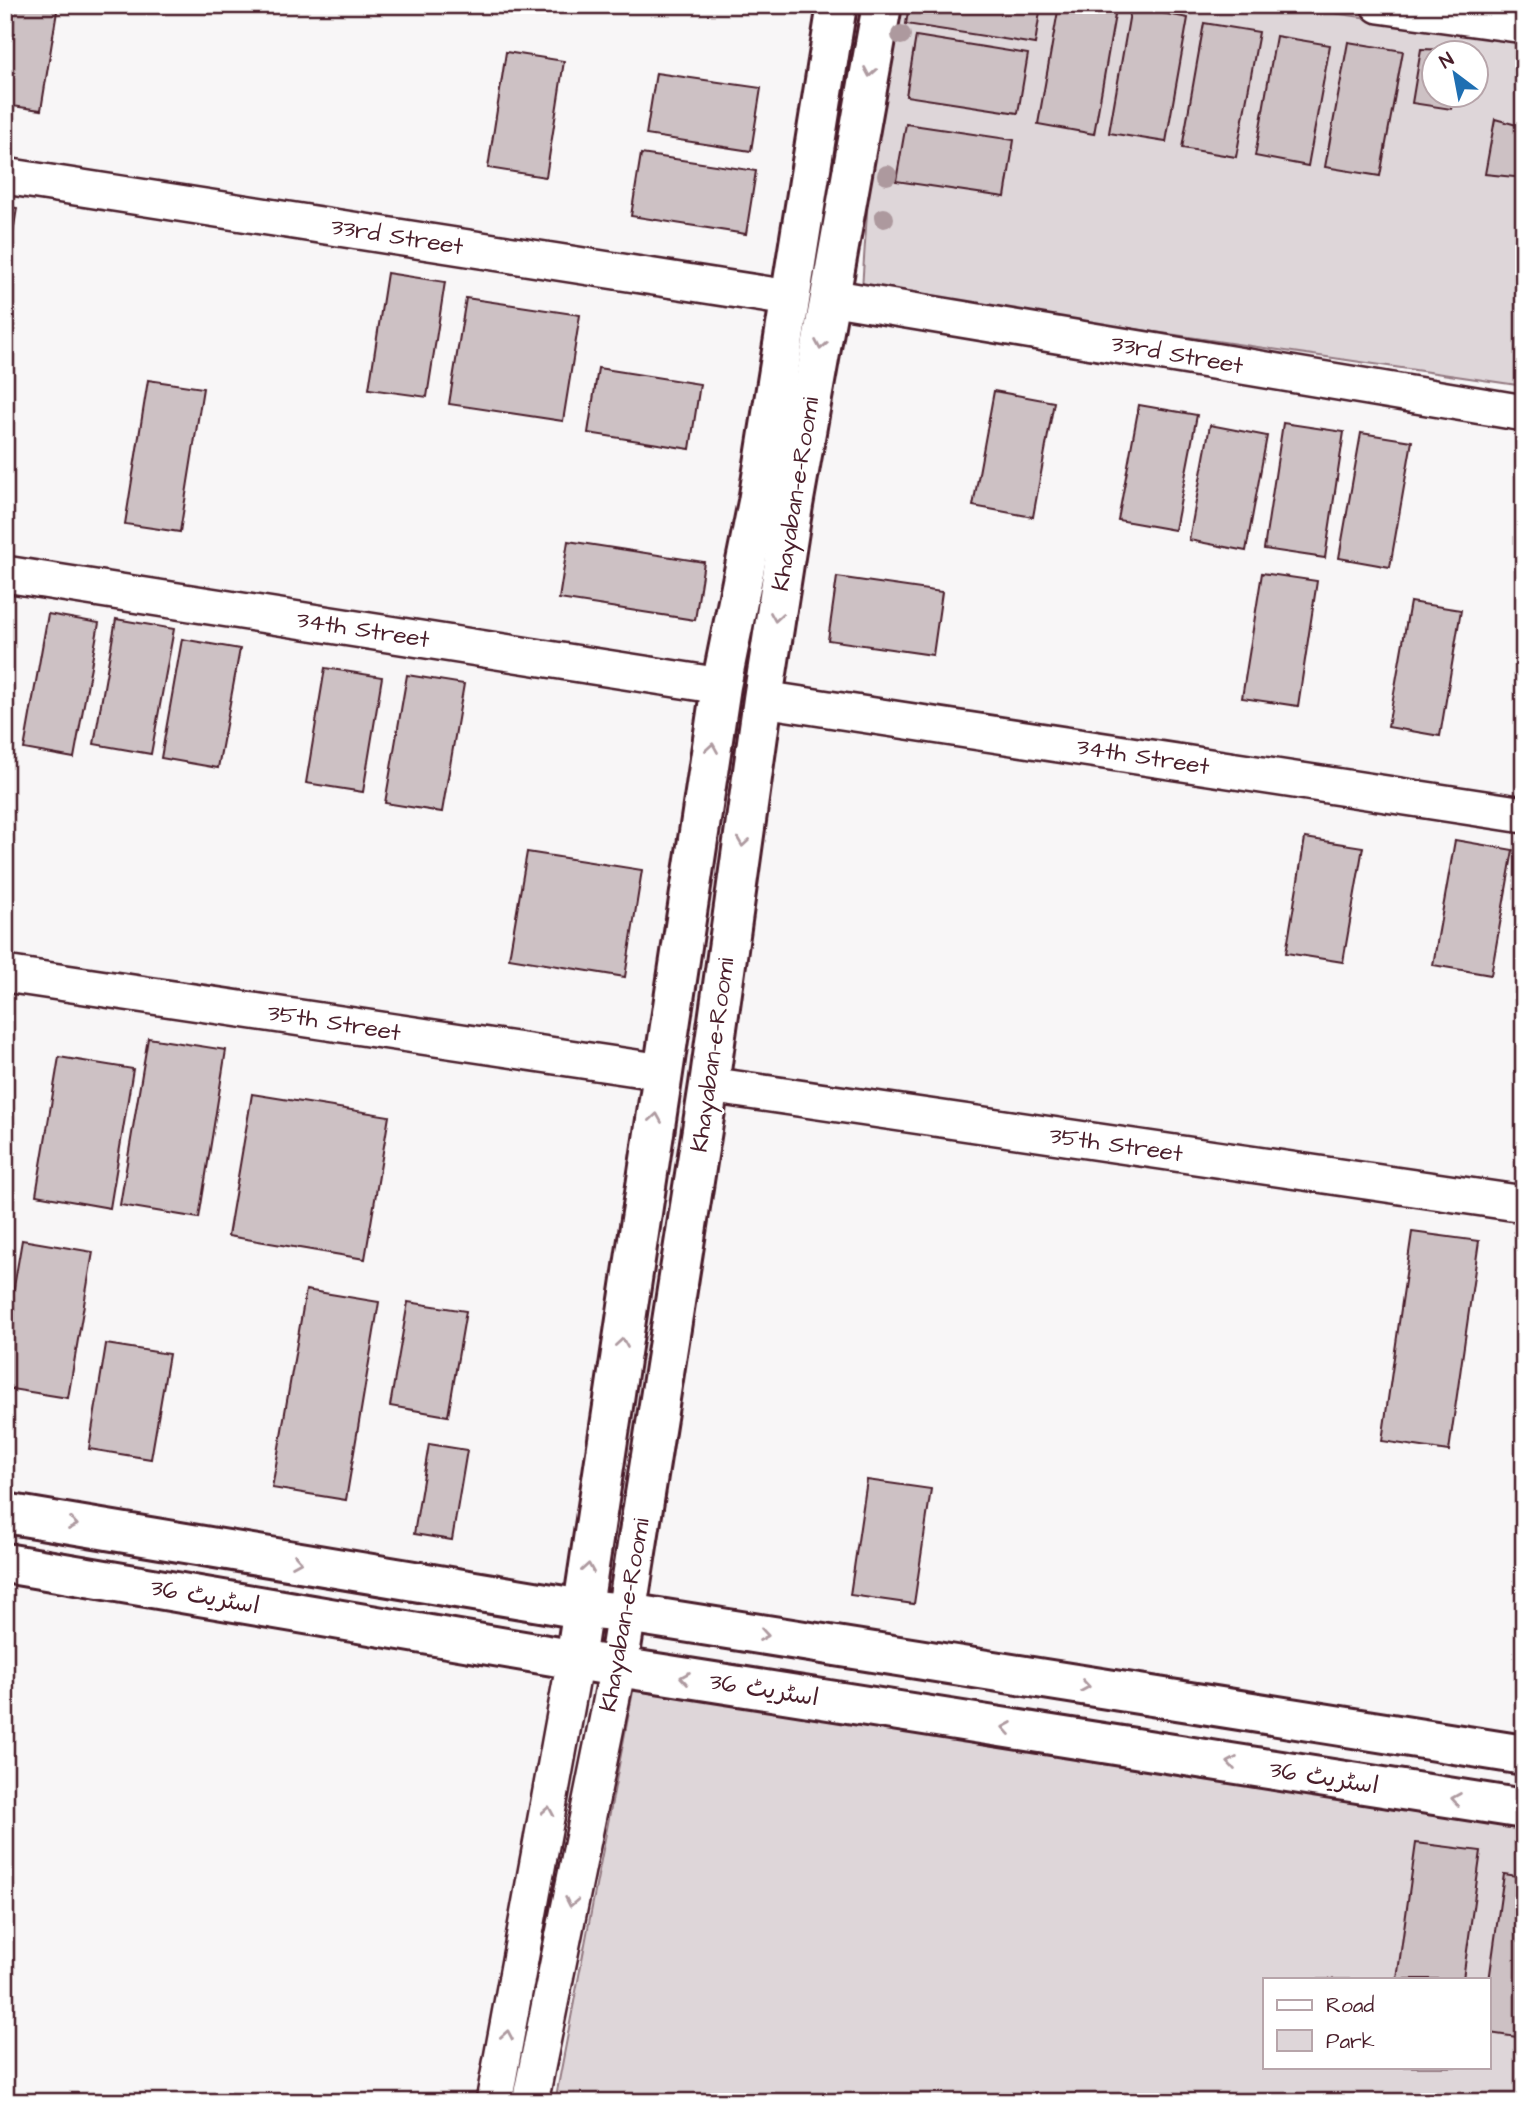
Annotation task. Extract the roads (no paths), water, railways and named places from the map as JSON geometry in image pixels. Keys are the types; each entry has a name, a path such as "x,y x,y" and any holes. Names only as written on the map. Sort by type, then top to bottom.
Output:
{"street":[{"name":"Khayaban-e-Roomi","path":"530,2102 618,1667 709,1086 763,699 789,298 837,5"},
{"name":"Khayaban-e-Roomi","path":"494,2102 575,1660 721,686 776,503 829,297 882,5"},
{"path":"1379,5 1524,25"},
{"name":"33rd Street","path":"5,176 789,298"},
{"name":"33rd Street","path":"829,297 1524,413"},
{"name":"34th Street","path":"5,574 721,686"},
{"name":"34th Street","path":"763,699 1524,814"},
{"name":"35th Street","path":"5,974 663,1072"},
{"name":"35th Street","path":"709,1086 1524,1204"},
{"name":"اسٹریٹ 36","path":"5,1513 582,1609 627,1613 1524,1755"},
{"name":"اسٹریٹ 36","path":"5,1563 618,1667 1524,1809"}]}
